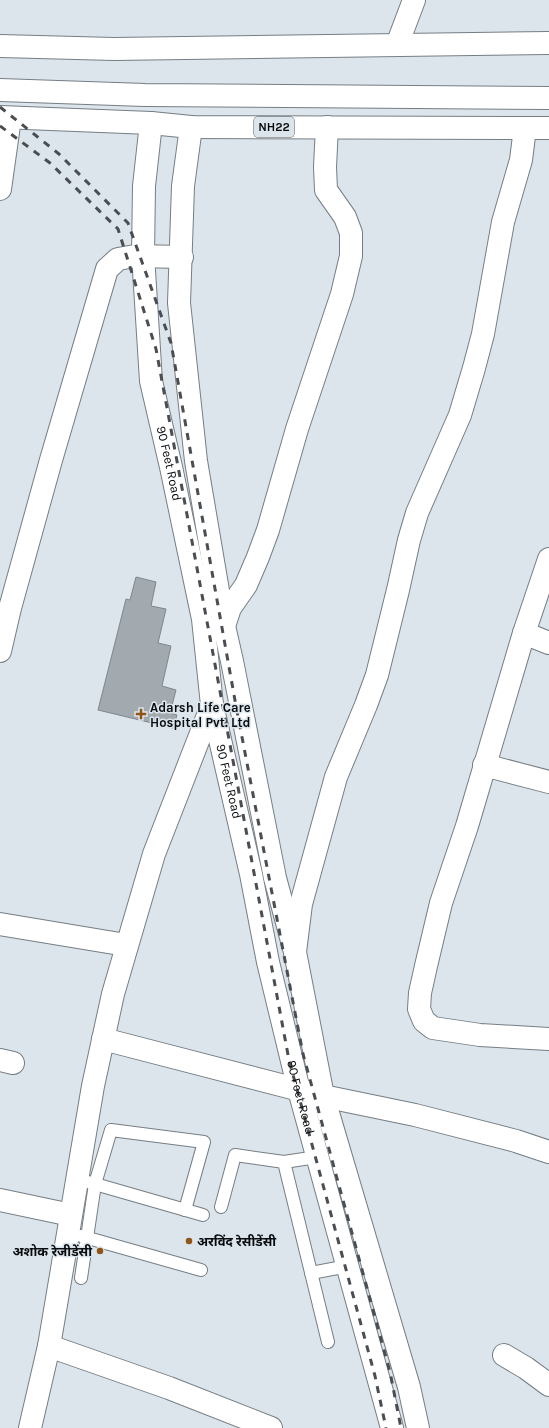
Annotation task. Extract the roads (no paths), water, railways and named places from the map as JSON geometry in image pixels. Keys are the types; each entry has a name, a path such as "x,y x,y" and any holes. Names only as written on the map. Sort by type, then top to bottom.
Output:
{"main road":[{"path":"396,45 414,0"},
{"path":"0,46 114,49 549,42"},
{"path":"0,90 145,95 549,98"},
{"path":"1,182 7,145 5,118"},
{"name":"NH22","path":"5,118 151,123 191,127 549,128"},
{"name":"90 Feet Road","path":"151,123 144,186 143,255 151,381 203,619 212,705 251,874 268,962 299,1090 392,1428"},
{"name":"90 Feet Road","path":"191,127 183,186 182,257 179,303 196,461 224,626 234,668 275,878 295,952 324,1096 409,1387 418,1428"},
{"path":"224,626 230,608 246,585 268,530 297,429 342,294 351,256 351,233 345,217 326,190 325,167 327,127"},
{"path":"295,952 302,904 336,777 377,675 409,540 417,513 460,414 474,368 483,334 503,222 521,160 525,128"},
{"path":"0,651 10,608 51,460 107,269 118,259 143,255 182,257"},
{"path":"549,559 524,633 467,826 441,903 420,993 419,1009 424,1021 433,1028 480,1035 549,1039"},
{"path":"524,633 549,643"},
{"path":"30,1428 86,1182 93,1086 113,994 126,945 154,854 212,705"},
{"path":"484,765 549,782"},
{"path":"0,924 126,945"},
{"path":"103,1039 299,1090 415,1115 516,1141 549,1152"},
{"path":"0,1200 76,1228"},
{"path":"49,1346 169,1388 271,1428"},
{"path":"504,1355 526,1368 549,1385"}],"lane":[{"path":"185,1210 204,1142 111,1130 86,1182 202,1215"},
{"path":"221,1207 235,1155 284,1162 317,1157"},
{"path":"284,1162 328,1342"},
{"path":"80,1278 76,1228 201,1270"},
{"path":"311,1273 348,1266"}],"railway":[{"path":"0,107 59,154 128,223 171,343 236,706 303,1054 390,1372 401,1428"},
{"path":"0,126 50,163 118,229 156,349 289,1060 375,1376 386,1428"}],"place":[{"name":"Adarsh Life Care Hospital Pvt. Ltd","path":"141,714"},
{"name":"अरविंद रेसीडेंसी","path":"189,1241"},
{"name":"अशोक रेजीडेंसी","path":"100,1251"}]}
